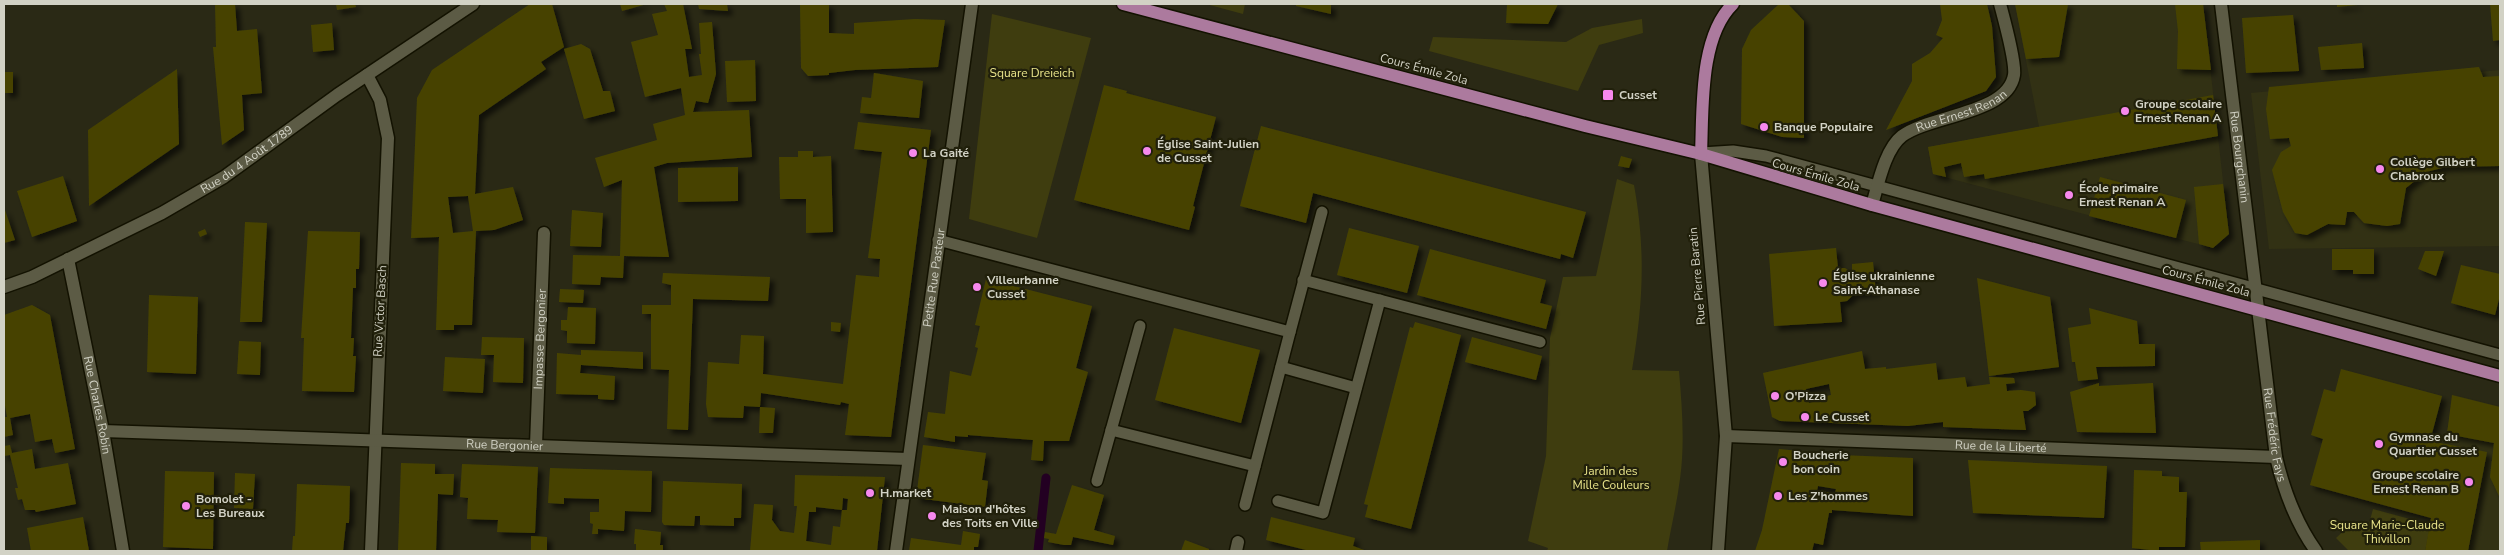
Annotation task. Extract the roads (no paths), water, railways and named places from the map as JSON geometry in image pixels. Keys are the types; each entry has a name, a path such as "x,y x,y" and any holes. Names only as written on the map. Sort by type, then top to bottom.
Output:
{"main road":[{"name":"Cours Émile Zola","path":"1122,4 1556,118 1701,154 1872,205 2500,376"},
{"name":"Rue Pierre Baratin","path":"1701,154 1705,76 1713,39 1733,4"}],"street":[{"name":"Rue du 4 Août 1789","path":"4,287 32,277 162,213 224,177 367,75 473,4"},
{"name":"Petite Rue Pasteur","path":"896,551 972,4"},
{"name":"Rue Ernest Renan","path":"1872,205 1886,159 1901,137 1923,125 1993,102 2010,89 2015,73 2000,4"},
{"name":"Rue Bourgchanin","path":"2221,4 2259,310"},
{"name":"Rue Victor Basch","path":"367,75 380,100 388,138 374,439 371,551"},
{"name":"Rue Pierre Baratin","path":"1701,154 1726,436 1718,551"},
{"name":"Impasse Bergonier","path":"536,445 544,233"},
{"name":"Rue Charles Robin","path":"68,259 103,431 123,551"},
{"name":"Rue Frédéric Fays","path":"2259,310 2276,457 2282,483 2289,502 2316,551"},
{"name":"Rue Bergonier","path":"103,431 908,459"},
{"name":"Rue de la Liberté","path":"1726,436 2276,457"}],"lane":[{"path":"1701,154 1733,151 1766,156 2500,355"},
{"path":"1245,505 1322,212"},
{"path":"938,240 1290,332"},
{"path":"1304,280 1540,342"},
{"path":"1278,501 1323,513 1380,300"},
{"path":"1097,481 1140,326"},
{"path":"1281,367 1356,388"},
{"path":"1111,430 1255,466"}],"waterway":[{"path":"1038,551 1046,478"}],"place":[{"name":"Cusset","path":"1608,95"},
{"name":"Groupe scolaire Ernest Renan A","path":"2125,111"},
{"name":"Banque Populaire","path":"1764,127"},
{"name":"Église Saint-Julien de Cusset","path":"1147,151"},
{"name":"La Gaité","path":"913,153"},
{"name":"Collège Gilbert Chabroux","path":"2380,169"},
{"name":"École primaire Ernest Renan A","path":"2069,195"},
{"name":"Église ukrainienne Saint-Athanase","path":"1823,283"},
{"name":"Villeurbanne Cusset","path":"977,287"},
{"name":"O'Pizza","path":"1775,396"},
{"name":"Le Cusset","path":"1805,417"},
{"name":"Gymnase du Quartier Cusset","path":"2379,444"},
{"name":"Boucherie bon coin","path":"1783,462"},
{"name":"Groupe scolaire Ernest Renan B","path":"2469,482"},
{"name":"H.market","path":"870,493"},
{"name":"Les Z'hommes","path":"1778,496"},
{"name":"Bomolet - Les Bureaux","path":"186,506"},
{"name":"Maison d'hôtes des Toits en Ville","path":"932,516"}],"park label":[{"name":"Square Dreieich","path":"1032,73"},
{"name":"Jardin des Mille Couleurs","path":"1611,478"},
{"name":"Square Marie-Claude Thivillon","path":"2387,532"}]}
